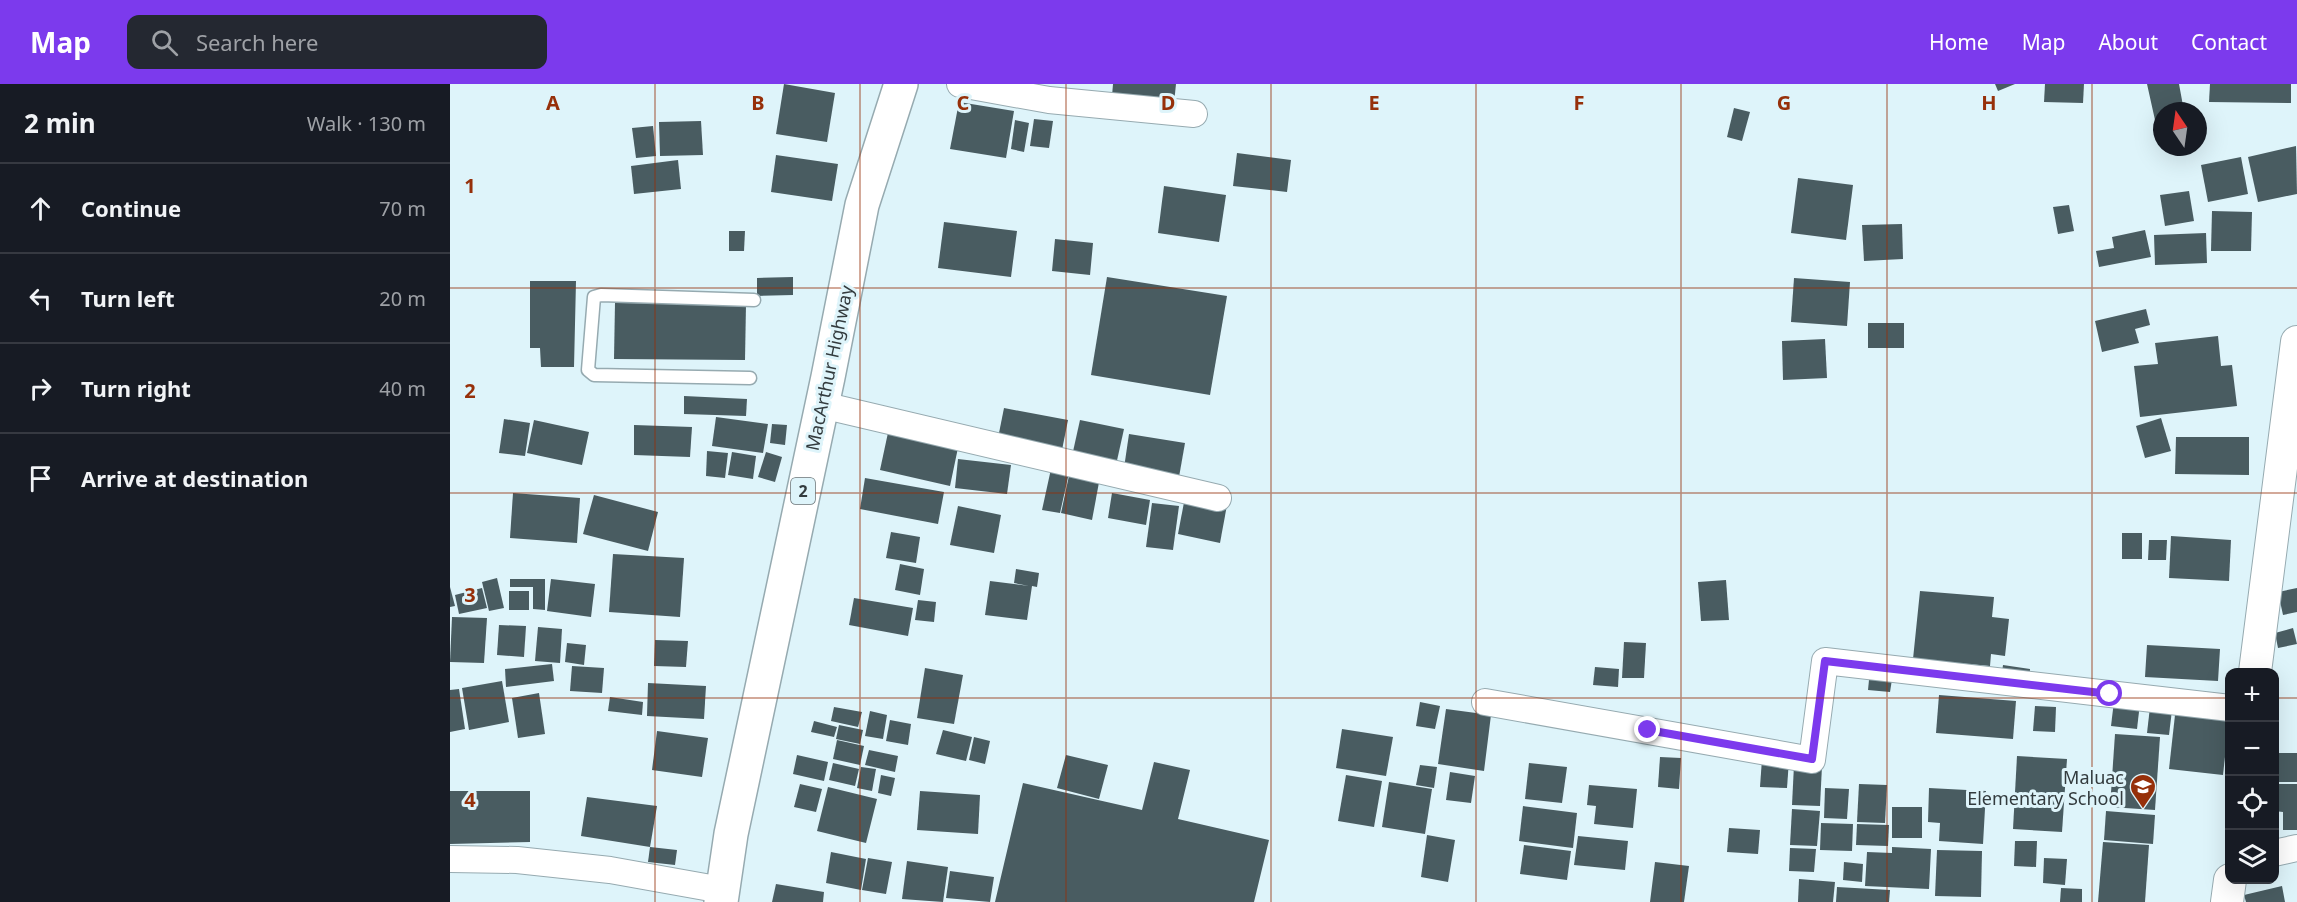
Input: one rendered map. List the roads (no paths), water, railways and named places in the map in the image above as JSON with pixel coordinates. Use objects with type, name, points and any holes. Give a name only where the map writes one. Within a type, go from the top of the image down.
[{"type":"highway","name":"MacArthur Highway","points":[[721,896],[731,834],[862,205],[901,84]]},
{"type":"street","points":[[960,84],[1048,100],[1194,114]]},
{"type":"street","points":[[2256,668],[2297,342]]},
{"type":"street","points":[[822,405],[1218,498]]},
{"type":"street","points":[[1485,702],[1812,759],[1825,661],[2225,708]]},
{"type":"street","points":[[2279,852],[2297,848]]},
{"type":"street","points":[[450,859],[517,860],[600,868],[721,896]]},
{"type":"street","points":[[2227,902],[2229,884]]},
{"type":"lane","points":[[750,378],[594,375],[588,369],[594,297],[601,294],[754,300]]},
{"type":"place","name":"Maluac Elementary School","points":[[2143,810]]}]
